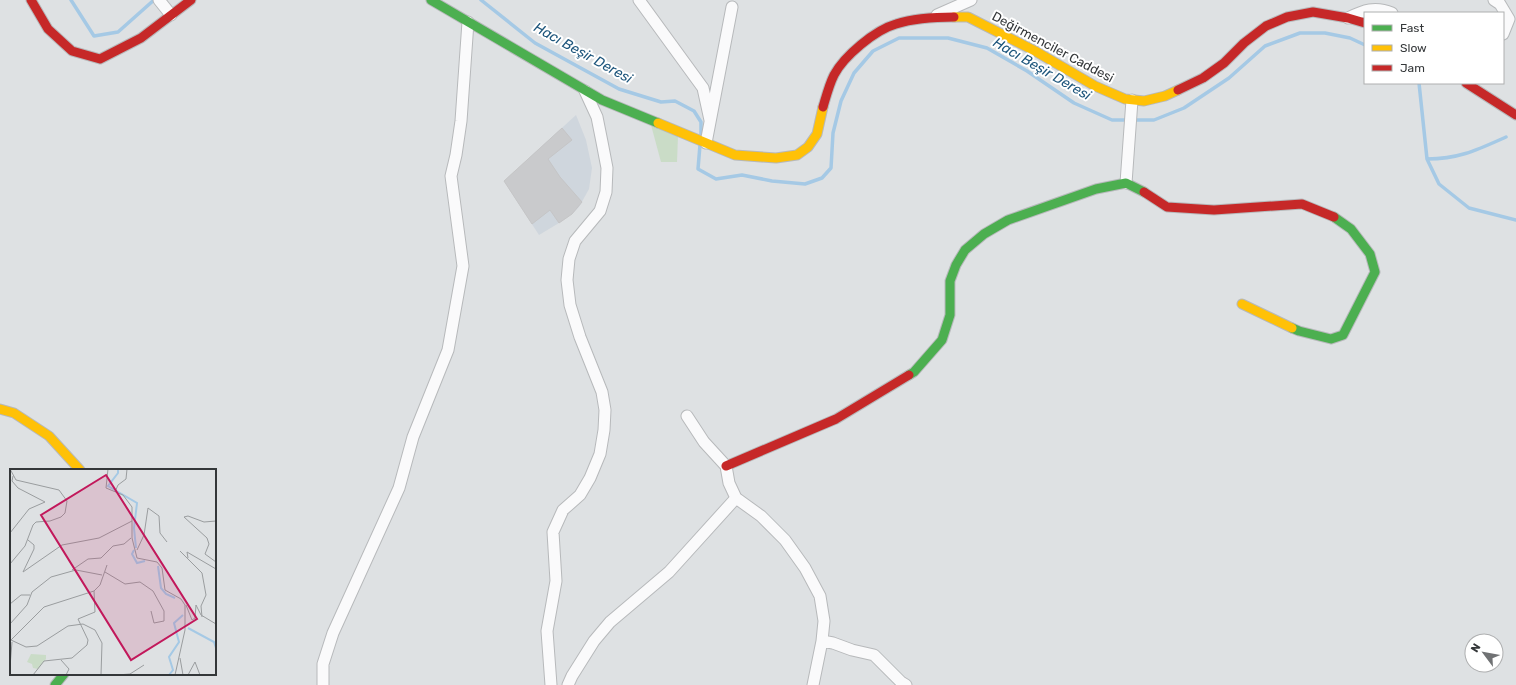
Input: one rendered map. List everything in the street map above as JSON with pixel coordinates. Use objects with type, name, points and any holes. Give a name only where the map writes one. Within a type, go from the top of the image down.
[{"type":"main road","points":[[31,0],[48,29],[72,51],[100,59],[141,38],[191,0]]},
{"type":"main road","name":"Değirmenciler Caddesi","points":[[432,0],[602,100],[686,134],[735,156],[776,158],[797,155],[808,147],[817,134],[822,110],[834,75],[851,53],[869,38],[896,24],[930,17],[968,17],[1035,51],[1095,86],[1125,99],[1144,101],[1165,96],[1203,78],[1224,63],[1244,43],[1266,26],[1287,17],[1313,12],[1348,18],[1364,23]]},
{"type":"main road","points":[[1468,84],[1516,115]]},
{"type":"main road","points":[[726,466],[836,419],[914,372],[942,340],[950,315],[950,281],[956,265],[966,250],[984,234],[1008,220],[1112,184],[1126,184],[1140,190],[1166,207],[1214,210],[1302,204],[1333,216],[1351,229],[1370,254],[1375,272],[1343,335],[1331,339],[1299,331],[1242,304]]},
{"type":"main road","points":[[0,409],[14,413],[49,436],[79,469]]},
{"type":"main road","points":[[55,685],[63,675]]},
{"type":"street","points":[[639,0],[703,88],[710,120]]},
{"type":"street","points":[[930,17],[971,0]]},
{"type":"street","points":[[1494,0],[1500,4],[1509,19],[1504,32]]},
{"type":"street","points":[[161,2],[171,15]]},
{"type":"street","points":[[706,143],[732,7]]},
{"type":"street","points":[[1348,18],[1364,10],[1382,9],[1390,12]]},
{"type":"street","points":[[323,685],[323,664],[333,633],[399,488],[413,437],[448,350],[463,266],[451,176],[461,121],[468,22]]},
{"type":"street","points":[[551,685],[547,631],[556,581],[554,532],[563,510],[580,495],[590,478],[600,454],[604,430],[605,410],[602,392],[580,337],[570,305],[567,280],[569,259],[575,241],[600,211],[606,192],[607,168],[597,117],[585,90]]},
{"type":"street","points":[[1126,184],[1132,100]]},
{"type":"street","points":[[687,416],[704,442],[726,466],[729,482],[736,498],[761,516],[780,535],[805,568],[820,596],[824,621],[822,641],[813,685]]},
{"type":"street","points":[[568,685],[594,641],[610,622],[669,572],[736,498]]},
{"type":"street","points":[[822,641],[833,642],[852,650],[874,655],[901,682],[906,685]]},
{"type":"shaded area","points":[[576,115],[586,140],[592,168],[589,189],[579,207],[572,214],[539,235],[504,181]]},
{"type":"green space","points":[[651,125],[678,136],[677,162],[661,162]]},
{"type":"building","points":[[562,128],[572,140],[548,159],[560,177],[582,202],[572,214],[559,223],[550,210],[532,224],[504,181]]},
{"type":"waterway","name":"Hacı Beşir Deresi","points":[[71,0],[94,36],[118,32],[154,0]]},
{"type":"waterway","name":"Hacı Beşir Deresi","points":[[481,0],[535,43],[619,89],[661,102],[675,101],[694,111],[701,122],[701,135]]},
{"type":"waterway","name":"Hacı Beşir Deresi","points":[[700,145],[698,169],[716,179],[742,175],[772,181],[805,184],[822,178],[831,168],[833,133],[841,101],[854,73],[873,51],[899,38],[948,38],[987,48],[1027,71],[1074,103],[1112,120],[1154,120],[1184,108],[1229,78],[1265,46],[1300,33],[1325,33],[1350,38],[1364,45]]},
{"type":"waterway","name":"Hacı Beşir Deresi","points":[[1419,84],[1427,159],[1439,184],[1469,208],[1516,220]]},
{"type":"waterway","points":[[1427,159],[1438,159],[1468,153],[1506,137]]},
{"type":"traffic: fast","points":[[431,0],[602,100],[658,123]]},
{"type":"traffic: fast","points":[[909,375],[914,372],[942,340],[950,315],[950,281],[956,265],[965,250],[984,234],[1008,220],[1096,189],[1126,183],[1144,192]]},
{"type":"traffic: fast","points":[[1292,328],[1331,339],[1343,335],[1375,272],[1370,254],[1351,229],[1334,217]]},
{"type":"traffic: fast","points":[[55,685],[63,675]]},
{"type":"traffic: slow","points":[[954,17],[968,17],[1035,51],[1095,86],[1125,99],[1144,101],[1165,96],[1178,90]]},
{"type":"traffic: slow","points":[[658,123],[735,155],[776,158],[797,155],[808,147],[817,134],[823,107]]},
{"type":"traffic: slow","points":[[1242,304],[1292,328]]},
{"type":"traffic: slow","points":[[0,409],[14,413],[49,436],[79,469]]},
{"type":"traffic: jam","points":[[31,0],[48,29],[72,51],[100,59],[141,38],[191,0]]},
{"type":"traffic: jam","points":[[1178,90],[1203,78],[1224,63],[1244,43],[1266,26],[1287,17],[1313,12],[1348,18],[1364,23]]},
{"type":"traffic: jam","points":[[823,107],[834,75],[852,52],[870,38],[888,27],[910,20],[954,17]]},
{"type":"traffic: jam","points":[[1468,84],[1516,115]]},
{"type":"traffic: jam","points":[[1144,192],[1167,207],[1214,210],[1302,204],[1334,217]]},
{"type":"traffic: jam","points":[[726,466],[836,419],[909,375]]}]
